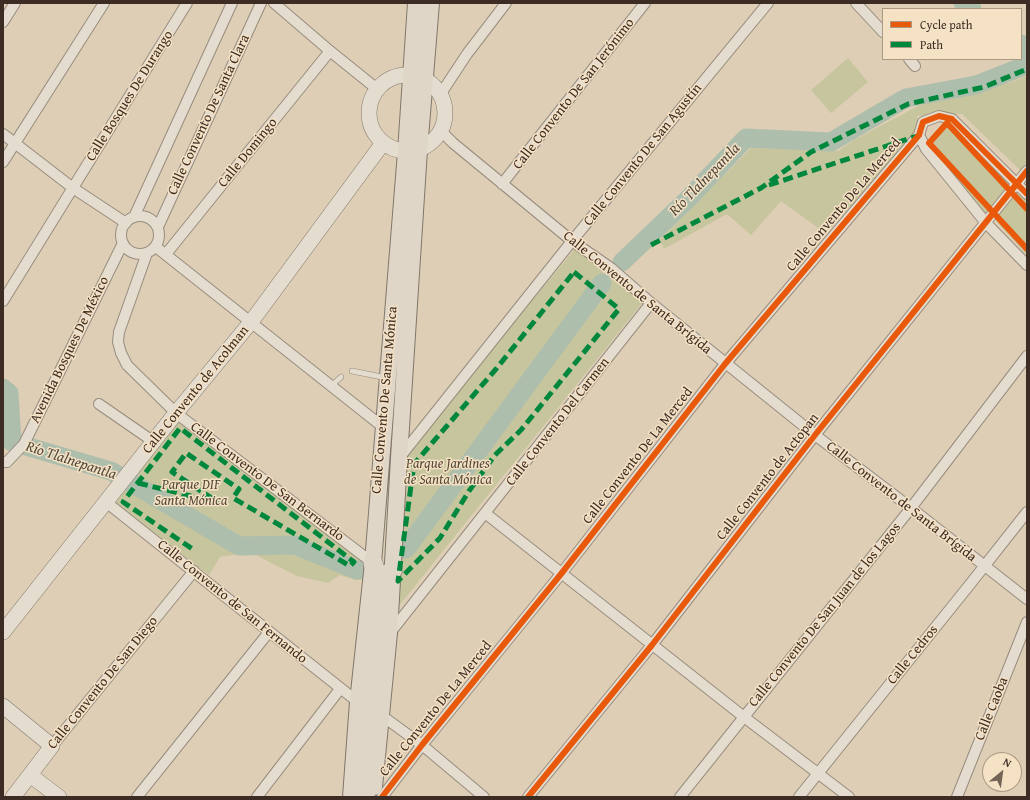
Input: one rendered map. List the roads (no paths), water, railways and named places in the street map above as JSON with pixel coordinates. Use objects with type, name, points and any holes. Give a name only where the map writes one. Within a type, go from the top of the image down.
[{"type":"highway","points":[[365,797],[370,707],[381,587],[373,563]]},
{"type":"highway","points":[[381,587],[393,569]]},
{"type":"main road","name":"Calle Convento De Santa Mónica","points":[[416,3],[418,78]]},
{"type":"main road","name":"Calle Convento De Santa Mónica","points":[[373,797],[370,707],[373,563],[387,378],[412,151],[418,78],[431,3]]},
{"type":"main road","name":"Calle Convento De Santa Mónica","points":[[351,797],[370,707],[389,633],[399,458],[412,151]]},
{"type":"street","points":[[3,22],[15,3]]},
{"type":"street","points":[[3,162],[104,3]]},
{"type":"street","name":"Calle Bosques De Durango","points":[[3,301],[187,3]]},
{"type":"street","points":[[3,134],[73,188],[130,220],[141,216],[152,221],[158,227],[160,237],[152,250],[142,255],[133,253],[126,248],[121,234],[130,220],[232,3]]},
{"type":"street","points":[[250,3],[257,3]]},
{"type":"street","name":"Calle Convento De Santa Clara","points":[[158,227],[261,3]]},
{"type":"street","points":[[274,3],[377,89]]},
{"type":"street","points":[[440,95],[467,54],[506,3]]},
{"type":"street","name":"Calle Convento De San Jerónimo","points":[[502,184],[645,3]]},
{"type":"street","name":"Calle Convento De San Agustín","points":[[399,458],[572,241],[768,3]]},
{"type":"street","points":[[856,3],[882,31]]},
{"type":"street","name":"Calle Domingo","points":[[166,254],[330,51]]},
{"type":"street","points":[[402,76],[418,78],[431,84],[440,95],[444,105],[445,114],[441,131],[433,142],[412,151],[390,148],[377,137],[369,122],[372,96],[384,82],[392,78],[402,76]]},
{"type":"street","points":[[1027,194],[952,119],[939,116],[923,122],[919,135],[926,149],[986,223],[1027,264]]},
{"type":"street","name":"Calle Convento de Santa Brígida","points":[[441,131],[502,184],[572,241],[613,270],[651,304],[726,364],[1027,599]]},
{"type":"street","name":"Calle Convento De La Merced","points":[[382,797],[422,745],[561,574],[726,364],[919,135]]},
{"type":"street","name":"Calle Convento de Acolman","points":[[3,632],[250,322],[383,143]]},
{"type":"street","name":"Calle Convento de Actopan","points":[[528,797],[652,645],[815,435],[1027,171]]},
{"type":"street","name":"Avenida Bosques De México","points":[[7,461],[24,444],[123,243]]},
{"type":"street","points":[[152,250],[166,254],[383,427]]},
{"type":"street","name":"Calle Convento De San Bernardo","points":[[152,250],[119,332],[121,353],[127,365],[176,413],[373,563]]},
{"type":"street","name":"Calle Convento Del Carmen","points":[[389,633],[651,304]]},
{"type":"street","name":"Calle Convento De San Juan de los Lagos","points":[[680,797],[911,508],[1027,356]]},
{"type":"street","points":[[99,404],[154,442]]},
{"type":"street","name":"Calle Convento de San Fernando","points":[[106,502],[340,689],[370,707],[422,745],[484,797]]},
{"type":"street","name":"Calle Cedros","points":[[799,797],[1027,512]]},
{"type":"street","points":[[486,513],[744,718],[818,772],[849,797]]},
{"type":"street","name":"Calle Convento De San Diego","points":[[13,797],[52,746],[194,571]]},
{"type":"street","name":"Calle Caoba","points":[[957,797],[1027,622]]},
{"type":"street","points":[[137,797],[268,632]]},
{"type":"street","points":[[258,797],[340,689]]},
{"type":"street","points":[[3,706],[52,746]]},
{"type":"street","points":[[30,775],[53,793]]},
{"type":"lane","points":[[352,371],[387,378]]},
{"type":"lane","points":[[331,386],[341,377]]},
{"type":"waterway","points":[[963,3],[970,8]]},
{"type":"waterway","points":[[1022,45],[1027,51]]},
{"type":"waterway","name":"Río Tlalnepantla","points":[[622,262],[688,199],[746,138],[831,142],[906,98],[976,85],[1027,65]]},
{"type":"waterway","name":"Río Tlalnepantla","points":[[406,549],[602,283]]},
{"type":"waterway","name":"Río Tlalnepantla","points":[[3,388],[9,393],[12,442],[111,471],[239,546],[294,545],[357,570]]},
{"type":"park label","name":"Parque Jardines de Santa Mónica","points":[[448,472]]},
{"type":"park label","name":"Parque DIF Santa Mónica","points":[[191,494]]}]
